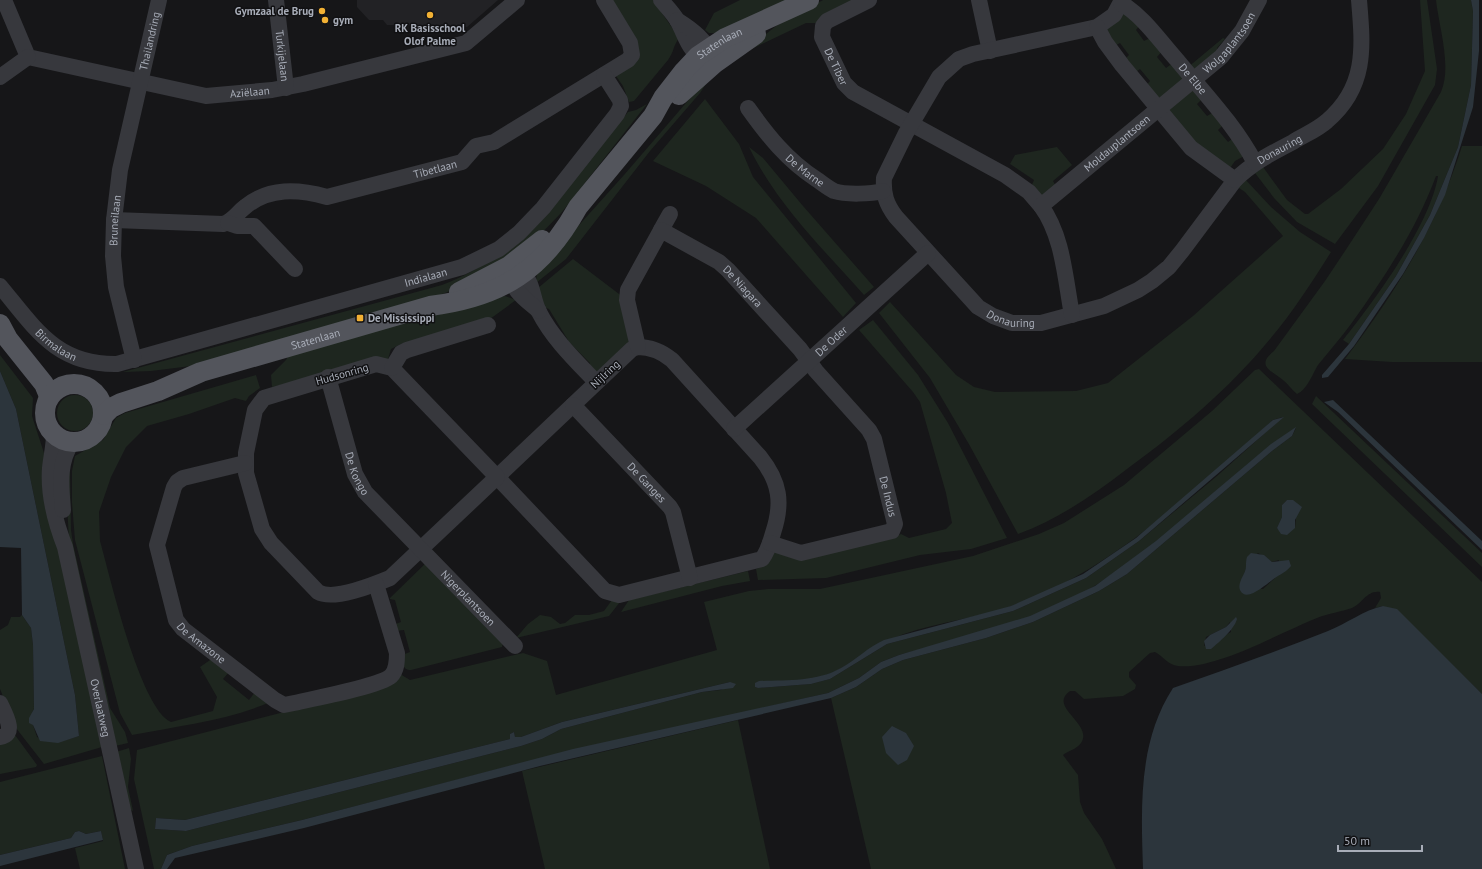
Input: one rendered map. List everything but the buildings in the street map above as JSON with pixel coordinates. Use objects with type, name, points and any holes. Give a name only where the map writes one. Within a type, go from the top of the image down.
[{"type":"main road","name":"Statenlaan","points":[[104,415],[116,406],[164,389],[201,372],[430,306],[445,304],[488,292],[541,258],[578,207],[653,116],[670,104],[692,82],[707,56],[735,33],[808,0]]},
{"type":"main road","name":"Statenlaan","points":[[707,56],[803,8],[812,0]]},
{"type":"main road","points":[[1,325],[10,330],[35,352],[54,378],[57,390]]},
{"type":"main road","name":"Statenlaan","points":[[97,393],[108,394],[169,376],[193,371],[201,372]]},
{"type":"main road","points":[[82,384],[97,393],[103,407],[104,415],[102,424],[97,432],[85,440],[72,442],[62,440],[54,434],[48,426],[45,416],[45,406],[57,390],[82,384]]},
{"type":"street","points":[[0,77],[28,57],[4,0]]},
{"type":"street","name":"Thailandring","points":[[141,81],[159,0]]},
{"type":"street","name":"Turkijelaan","points":[[276,0],[286,88]]},
{"type":"street","name":"Aziëlaan","points":[[28,57],[206,96],[286,88],[466,43],[517,0]]},
{"type":"street","name":"Tibetlaan","points":[[228,223],[250,202],[278,191],[311,192],[326,197],[462,162],[476,146],[494,142],[628,60],[632,55],[630,43],[604,0]]},
{"type":"street","points":[[661,0],[677,20],[696,32],[707,56]]},
{"type":"street","name":"De Tiber","points":[[869,0],[826,21],[822,26],[822,37],[844,83],[853,92],[911,125]]},
{"type":"street","points":[[979,0],[990,50]]},
{"type":"street","name":"Wolgaplantsoen","points":[[1193,80],[1221,57],[1231,45],[1259,0]]},
{"type":"street","name":"Donauring","points":[[1122,2],[1114,15],[1098,27],[990,50],[959,59],[946,68],[933,84],[884,178],[884,191],[888,206],[928,253],[978,307],[1000,319],[1012,323],[1031,324],[1072,315],[1120,299],[1152,281],[1169,266],[1182,252],[1235,180],[1254,163],[1319,127],[1340,108],[1356,79],[1362,58],[1359,0]]},
{"type":"street","name":"De Elbe","points":[[1122,2],[1136,12],[1240,137],[1254,163]]},
{"type":"street","points":[[1098,27],[1104,42],[1191,148],[1235,180]]},
{"type":"street","name":"Indialaan","points":[[134,360],[442,274],[462,267],[499,249],[519,233],[543,208],[617,114],[621,106],[620,100],[604,75]]},
{"type":"street","name":"Moldauplantsoen","points":[[1041,206],[1193,80]]},
{"type":"street","name":"Bruneilaan","points":[[134,360],[116,287],[113,256],[114,220],[120,170],[141,81]]},
{"type":"street","name":"De Marne","points":[[748,108],[780,150],[800,169],[824,185],[835,191],[870,194],[884,191]]},
{"type":"street","points":[[911,125],[1018,183],[1041,206],[1050,218],[1056,232],[1072,315]]},
{"type":"street","points":[[488,325],[407,350],[401,354],[392,368],[497,476],[605,591],[613,594],[626,594],[762,559],[767,552],[780,507],[774,481],[768,467],[672,360],[661,351],[647,347],[638,347],[627,300],[628,290],[670,214]]},
{"type":"street","points":[[114,220],[228,223],[237,226],[254,226],[295,269]]},
{"type":"street","name":"De Niagara","points":[[662,230],[720,262],[800,350],[808,361]]},
{"type":"street","name":"De Oder","points":[[734,429],[928,253]]},
{"type":"street","points":[[515,274],[522,297],[539,311],[558,340],[596,382]]},
{"type":"street","name":"Birmalaan","points":[[0,286],[42,336],[53,346],[69,356],[92,363],[108,364],[134,360]]},
{"type":"street","name":"Nijlring","points":[[497,476],[632,349],[638,347]]},
{"type":"street","name":"De Indus","points":[[770,543],[801,553],[892,531],[895,524],[874,439],[869,430],[808,361]]},
{"type":"street","name":"Hudsonring","points":[[392,368],[376,364],[270,394],[259,403],[255,410],[245,463],[246,473],[262,529],[272,543],[318,592],[327,596],[334,595],[376,584],[390,578],[497,476]]},
{"type":"street","name":"De Kongo","points":[[328,377],[359,482],[373,501],[421,549]]},
{"type":"street","name":"De Ganges","points":[[573,405],[670,507],[673,512],[690,578]]},
{"type":"street","name":"Overlaatweg","points":[[54,434],[50,469],[50,489],[58,531],[65,547]]},
{"type":"street","name":"Overlaatweg","points":[[72,442],[64,456],[62,470],[65,547],[136,869]]},
{"type":"street","name":"De Amazone","points":[[245,463],[183,478],[177,482],[174,487],[157,545],[176,620],[179,625],[275,700],[284,704],[380,682],[390,677],[398,662],[376,584]]},
{"type":"street","name":"Nigerplantsoen","points":[[421,549],[515,646]]},
{"type":"street","points":[[0,703],[10,727],[9,732],[0,737]]},
{"type":"shaded area","points":[[357,0],[498,0],[467,27],[387,25],[383,20],[369,20],[357,7]]},
{"type":"shaded area","points":[[610,0],[653,0],[679,38],[668,60],[634,101],[629,102],[623,86],[616,76],[634,60]]},
{"type":"shaded area","points":[[740,0],[795,0],[715,33],[709,33],[705,30],[714,13]]},
{"type":"shaded area","points":[[823,0],[856,0],[816,23],[806,23],[741,54],[776,26]]},
{"type":"shaded area","points":[[1420,0],[1427,0],[1437,69],[1435,85],[1378,186],[1335,244],[1297,222],[1274,198],[1255,173],[1263,167],[1287,200],[1305,214],[1308,214],[1341,189],[1383,149],[1406,114],[1425,71]]},
{"type":"shaded area","points":[[1436,0],[1471,0],[1473,11],[1471,85],[1458,147],[1430,215],[1396,276],[1349,344],[1343,340],[1385,283],[1413,239],[1433,195],[1438,176],[1436,176],[1409,234],[1387,271],[1351,324],[1318,365],[1307,385],[1297,394],[1285,382],[1267,368],[1266,361],[1268,356],[1274,351],[1325,281],[1379,199],[1441,92],[1444,82],[1445,59]]},
{"type":"shaded area","points":[[1471,0],[1479,0],[1479,51],[1473,107],[1445,195],[1424,238],[1403,274],[1354,346],[1328,377],[1322,378],[1322,375],[1349,344],[1396,276],[1430,215],[1458,147],[1471,85],[1473,11]]},
{"type":"shaded area","points":[[1124,10],[1141,24],[1136,30],[1144,41],[1152,37],[1163,50],[1157,57],[1166,68],[1173,63],[1187,79],[1160,104],[1144,88],[1150,81],[1140,69],[1133,74],[1123,61],[1129,55],[1120,43],[1113,47],[1103,31]]},
{"type":"shaded area","points":[[1223,38],[1225,39],[1217,48],[1218,53],[1196,73],[1187,68]]},
{"type":"shaded area","points":[[706,84],[650,151],[566,259],[536,283],[537,272],[624,175],[698,89]]},
{"type":"shaded area","points":[[1190,87],[1203,98],[1197,104],[1207,116],[1214,112],[1224,124],[1218,130],[1228,142],[1235,137],[1246,155],[1235,161],[1228,171],[1202,152],[1164,109]]},
{"type":"shaded area","points":[[705,99],[739,144],[753,177],[856,303],[843,317],[756,218],[706,186],[653,161]]},
{"type":"shaded area","points":[[647,104],[562,212],[534,241],[469,283],[426,301],[191,366],[151,371],[123,372],[442,285],[471,272],[498,254],[522,234],[546,211],[567,187],[628,112],[636,110]]},
{"type":"shaded area","points":[[1462,146],[1482,146],[1482,362],[1392,362],[1345,359],[1381,309],[1413,257],[1440,204]]},
{"type":"shaded area","points":[[749,147],[763,158],[874,287],[864,295],[817,243],[786,206],[760,168]]},
{"type":"shaded area","points":[[1057,147],[1072,165],[1053,181],[1057,188],[1042,196],[1031,187],[1034,180],[1010,164],[1015,155]]},
{"type":"shaded area","points":[[1244,178],[1271,207],[1300,232],[1331,252],[1294,308],[1270,339],[1238,375],[1203,408],[1146,455],[1075,506],[1048,521],[1018,534],[970,446],[930,378],[879,313],[890,302],[956,375],[974,387],[995,392],[1076,391],[1108,383],[1193,316],[1283,236],[1245,192],[1239,188],[1234,190]]},
{"type":"shaded area","points":[[573,259],[623,297],[631,340],[597,372],[590,368],[590,363],[567,341],[568,340],[549,309],[544,307],[538,288]]},
{"type":"shaded area","points":[[505,296],[516,300],[490,319],[401,344],[391,349],[388,359],[272,387],[271,375],[286,360],[290,352],[496,297]]},
{"type":"shaded area","points":[[873,320],[918,375],[948,423],[1007,538],[971,549],[920,555],[826,578],[758,580],[756,569],[767,561],[774,548],[894,538],[901,534],[909,538],[946,529],[952,523],[946,493],[920,402],[859,330]]},
{"type":"shaded area","points":[[0,355],[33,398],[32,416],[44,453],[102,747],[44,764],[16,728],[0,689],[0,630],[8,625],[11,617],[20,617],[22,615],[31,628],[33,645],[34,709],[32,713],[33,725],[37,737],[53,742],[63,741],[79,736],[75,695],[16,409],[0,371]]},
{"type":"shaded area","points":[[1259,369],[1482,582],[1482,694],[1444,657],[1383,606],[1375,608],[1381,598],[1380,592],[1368,595],[1352,608],[1317,618],[1248,649],[1211,662],[1193,666],[1178,666],[1171,664],[1155,652],[1150,653],[1129,672],[1129,677],[1136,685],[1135,689],[1123,696],[1084,699],[1075,691],[1070,691],[1064,697],[1064,703],[1082,729],[1083,736],[1079,745],[1063,755],[1078,775],[1080,802],[1084,813],[1102,839],[1116,869],[871,869],[831,698],[856,687],[882,669],[903,660],[986,638],[1033,622],[1099,591],[1127,574],[1272,451],[1292,436],[1296,428],[1262,452],[1182,521],[1125,565],[1096,585],[1074,597],[1026,618],[975,635],[899,655],[881,662],[859,678],[828,693],[518,764],[302,820],[192,846],[167,855],[161,869],[154,869],[134,779],[137,750],[385,686],[400,674],[410,680],[523,653],[547,661],[556,695],[717,650],[704,602],[749,591],[768,589],[820,589],[973,556],[1039,534],[1064,523],[1124,485],[1212,411],[1255,370]],"holes":[[[1283,417],[1217,476],[1139,541],[1086,578],[1013,611],[887,644],[830,679],[811,684],[755,687],[821,677],[840,669],[879,645],[896,637],[931,626],[999,610],[1050,590],[1119,550],[1151,526],[1213,474],[1273,420]],[[1287,500],[1296,518],[1295,528],[1277,529],[1282,517],[1282,505]],[[1258,553],[1272,562],[1279,560],[1275,578],[1263,589],[1240,587],[1246,568]],[[1230,622],[1231,632],[1204,646],[1206,637],[1226,627]],[[730,682],[721,690],[702,692],[561,729],[542,739],[521,746],[186,831],[155,829],[156,818],[185,820],[510,739],[510,734],[514,732],[515,737],[521,737],[562,722]]]},
{"type":"shaded area","points":[[0,371],[16,409],[75,695],[79,736],[58,743],[40,741],[33,725],[29,723],[29,718],[34,709],[33,645],[31,628],[22,615],[21,548],[0,547]]},
{"type":"shaded area","points":[[256,375],[260,388],[249,396],[246,401],[235,398],[189,414],[147,426],[126,447],[111,477],[99,512],[100,541],[119,610],[138,668],[148,693],[159,712],[171,722],[213,711],[217,697],[200,667],[213,658],[229,672],[223,679],[249,700],[255,692],[268,703],[218,719],[132,735],[120,713],[75,540],[72,503],[72,471],[75,456],[103,440],[116,418],[125,413]]},
{"type":"shaded area","points":[[79,395],[88,400],[92,406],[92,420],[88,426],[79,431],[71,431],[62,426],[58,420],[57,409],[62,400],[68,396]]},
{"type":"shaded area","points":[[1316,396],[1482,553],[1482,567],[1312,404]]},
{"type":"shaded area","points":[[1333,400],[1482,541],[1482,550],[1338,412],[1324,402]]},
{"type":"shaded area","points":[[1284,417],[1139,541],[1086,578],[1013,611],[887,644],[830,679],[811,684],[755,687],[755,683],[759,681],[811,678],[831,673],[884,640],[1011,606],[1083,574],[1136,538],[1273,420]]},
{"type":"shaded area","points":[[1296,427],[1292,436],[1272,451],[1127,574],[1099,591],[1033,622],[986,638],[903,660],[882,669],[856,687],[831,698],[540,766],[304,828],[175,858],[167,869],[161,869],[167,855],[192,846],[302,820],[573,749],[828,693],[859,678],[881,662],[899,655],[1030,616],[1095,586],[1156,541],[1271,444]]},
{"type":"shaded area","points":[[70,469],[71,530],[73,544],[110,708],[125,732],[128,743],[115,746],[69,541],[66,485]]},
{"type":"shaded area","points":[[1287,500],[1293,500],[1302,507],[1295,520],[1295,528],[1287,535],[1281,534],[1277,528],[1282,517],[1282,505]]},
{"type":"shaded area","points":[[1251,553],[1264,555],[1272,562],[1289,560],[1291,566],[1256,592],[1247,595],[1243,594],[1239,587],[1246,569],[1247,557]]},
{"type":"shaded area","points":[[428,561],[503,642],[502,647],[411,670],[404,667],[402,655],[410,652],[404,630],[395,631],[393,625],[401,622],[395,600],[390,598]]},
{"type":"shaded area","points":[[748,571],[750,581],[722,586],[621,612],[629,600]]},
{"type":"shaded area","points":[[612,600],[620,602],[609,616],[516,638],[528,624],[540,615],[551,617],[560,624],[565,623],[575,615],[589,615],[604,611]]},
{"type":"shaded area","points":[[1383,606],[1397,609],[1482,694],[1482,869],[1143,869],[1142,799],[1144,776],[1153,730],[1173,688],[1328,631],[1369,611]]},
{"type":"shaded area","points":[[1236,617],[1237,619],[1233,627],[1226,636],[1211,649],[1206,649],[1204,641],[1210,635],[1226,627]]},
{"type":"shaded area","points":[[730,682],[736,684],[733,688],[702,692],[561,729],[542,739],[521,746],[186,831],[155,829],[156,818],[185,820],[510,739],[510,734],[514,732],[515,737],[521,737],[562,722]]},
{"type":"shaded area","points":[[738,720],[770,869],[545,869],[522,771]]},
{"type":"shaded area","points":[[892,726],[906,733],[914,746],[907,760],[898,765],[886,753],[882,737]]},
{"type":"shaded area","points":[[15,735],[37,765],[36,767],[0,774],[0,743]]},
{"type":"shaded area","points":[[129,748],[131,759],[128,787],[133,811],[129,809],[116,752]]},
{"type":"shaded area","points":[[102,756],[125,869],[80,869],[75,848],[103,841],[101,831],[86,834],[79,831],[75,832],[71,838],[0,855],[0,782]]},
{"type":"shaded area","points":[[79,831],[86,834],[101,831],[103,840],[0,866],[0,855],[71,838],[75,832]]},
{"type":"place","name":"Gymzaal de Brug","points":[[322,11]]},
{"type":"place","name":"RK Basisschool Olof Palme","points":[[430,15]]},
{"type":"place","name":"gym","points":[[325,20]]},
{"type":"place","name":"De Mississippi","points":[[360,318]]}]
